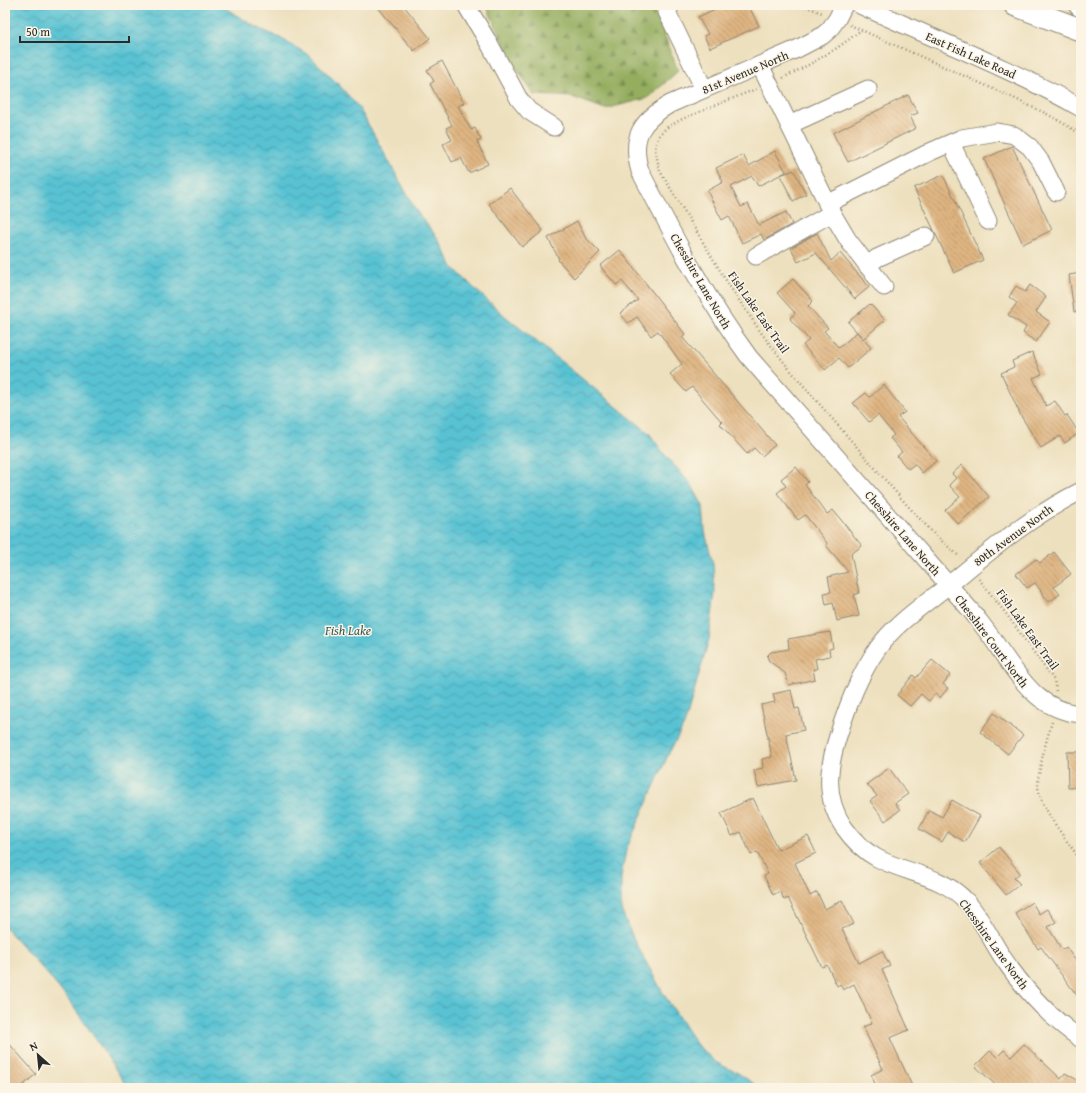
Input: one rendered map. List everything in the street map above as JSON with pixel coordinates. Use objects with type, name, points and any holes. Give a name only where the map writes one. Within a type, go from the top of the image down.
[{"type":"highway","points":[[1015,5],[1081,30]]},
{"type":"street","points":[[466,5],[490,45],[519,99],[529,111],[554,127]]},
{"type":"street","points":[[671,5],[667,12],[704,89]]},
{"type":"street","name":"81st Avenue North","points":[[639,132],[656,112],[670,104],[797,49],[822,36],[837,20],[844,5]]},
{"type":"street","name":"East Fish Lake Road","points":[[860,5],[1015,74],[1081,108]]},
{"type":"street","points":[[760,65],[830,208],[848,240],[884,287]]},
{"type":"street","points":[[789,125],[868,89]]},
{"type":"street","name":"Chesshire Lane North","points":[[639,132],[636,144],[636,157],[640,170],[686,260],[725,325],[758,368],[948,585],[903,622],[880,646],[861,675],[848,706],[833,753],[829,774],[831,797],[836,813],[844,827],[860,846],[876,858],[936,880],[952,889],[966,902],[977,916],[1004,961],[1031,994],[1065,1028],[1081,1039]]},
{"type":"street","points":[[756,256],[830,208],[962,138],[997,132],[1014,135],[1030,147],[1041,162],[1056,192]]},
{"type":"street","points":[[951,143],[988,221]]},
{"type":"street","points":[[867,266],[877,258],[926,236]]},
{"type":"street","name":"80th Avenue North","points":[[948,585],[1013,532],[1056,504],[1081,491]]},
{"type":"street","name":"Chesshire Court North","points":[[948,585],[982,624],[1016,674],[1035,695],[1055,707],[1081,714]]},
{"type":"path","points":[[802,5],[825,14]]},
{"type":"path","points":[[850,25],[1007,95],[1049,115],[1081,134]]},
{"type":"path","points":[[782,78],[815,62],[835,50],[861,30]]},
{"type":"path","name":"Fish Lake East Trail","points":[[760,87],[682,119],[666,128],[659,136],[654,150],[660,171],[730,287],[762,334],[790,370],[934,535],[963,560]]},
{"type":"path","name":"Fish Lake East Trail","points":[[976,575],[1008,615],[1054,680],[1056,698]]},
{"type":"path","points":[[1054,716],[1039,778],[1040,793],[1050,815],[1081,861]]},
{"type":"green space","points":[[486,5],[651,5],[659,20],[678,71],[648,98],[605,109],[572,97],[534,95],[510,58]]},
{"type":"water","name":"Fish Lake","points":[[5,5],[220,5],[256,27],[280,38],[310,56],[339,85],[359,108],[417,212],[437,237],[453,267],[505,316],[649,433],[664,454],[691,484],[703,506],[705,532],[713,564],[715,592],[709,639],[685,723],[668,755],[626,850],[621,877],[621,910],[635,942],[663,993],[697,1045],[715,1062],[738,1073],[760,1088],[128,1088],[68,999],[5,927]]},
{"type":"building","points":[[376,5],[403,5],[430,38],[414,51]]},
{"type":"building","points":[[714,5],[748,5],[759,26],[710,48],[704,36],[708,34],[698,17],[715,9]]},
{"type":"building","points":[[442,61],[464,103],[458,106],[471,130],[475,128],[481,140],[477,142],[488,164],[469,173],[461,158],[452,162],[443,144],[452,140],[446,128],[452,125],[430,84],[434,81],[427,70]]},
{"type":"building","points":[[908,95],[918,113],[910,116],[916,128],[848,162],[833,133]]},
{"type":"building","points":[[1012,146],[1052,230],[1023,244],[984,159]]},
{"type":"building","points":[[775,151],[786,172],[758,186],[752,176],[731,187],[741,207],[748,204],[759,225],[786,212],[792,224],[764,240],[761,234],[742,243],[729,216],[722,220],[707,191],[723,182],[716,168],[743,155],[749,166]]},
{"type":"building","points":[[794,170],[806,194],[793,201],[780,175]]},
{"type":"building","points":[[943,175],[983,260],[954,273],[914,188]]},
{"type":"building","points":[[510,188],[543,231],[522,247],[489,204]]},
{"type":"building","points":[[577,221],[585,237],[600,252],[574,278],[558,260],[559,259],[548,238]]},
{"type":"building","points":[[817,233],[831,261],[840,253],[869,287],[855,299],[816,253],[798,262],[791,248]]},
{"type":"building","points":[[620,250],[685,334],[682,337],[775,445],[762,456],[754,448],[747,454],[720,424],[722,422],[692,387],[686,392],[670,374],[682,364],[658,331],[651,336],[637,317],[628,323],[620,313],[638,300],[622,281],[616,285],[600,266]]},
{"type":"building","points":[[1081,273],[1081,311],[1074,312],[1069,275]]},
{"type":"building","points":[[793,279],[813,301],[808,306],[828,328],[824,331],[839,348],[857,332],[871,348],[848,368],[839,358],[825,370],[803,345],[809,340],[790,319],[795,313],[777,293]]},
{"type":"building","points":[[1030,285],[1046,297],[1036,312],[1050,322],[1036,342],[1023,333],[1026,327],[1008,315],[1017,303],[1009,297],[1016,286],[1025,292]]},
{"type":"building","points":[[870,304],[885,320],[863,339],[848,322]]},
{"type":"building","points":[[1032,352],[1042,374],[1033,378],[1046,406],[1055,401],[1079,433],[1065,443],[1060,436],[1041,448],[1021,416],[1001,373],[1014,367],[1012,361]]},
{"type":"building","points":[[884,385],[905,412],[898,417],[936,461],[922,473],[915,464],[908,469],[897,456],[902,452],[890,438],[894,435],[878,415],[869,422],[853,403],[866,393],[870,397]]},
{"type":"building","points":[[962,465],[989,497],[958,524],[945,510],[960,497],[949,485],[956,478],[952,474]]},
{"type":"building","points":[[796,467],[808,482],[805,485],[827,514],[833,510],[862,546],[851,554],[859,593],[854,595],[859,616],[837,621],[833,603],[826,605],[824,593],[831,592],[828,577],[848,572],[826,545],[827,543],[805,515],[798,520],[777,493],[786,486],[781,479]]},
{"type":"building","points":[[1054,552],[1071,574],[1054,587],[1060,594],[1049,602],[1035,583],[1027,588],[1016,574],[1036,559],[1040,563]]},
{"type":"building","points":[[830,632],[833,648],[829,649],[830,656],[815,659],[817,669],[813,669],[815,679],[789,685],[785,673],[769,661],[767,656],[771,652],[789,649],[788,639]]},
{"type":"building","points":[[932,660],[950,675],[943,684],[948,688],[940,698],[935,694],[929,701],[921,694],[910,706],[897,695],[913,675],[916,678]]},
{"type":"building","points":[[791,690],[795,709],[799,708],[804,730],[786,734],[796,780],[758,787],[754,770],[763,768],[762,759],[772,757],[761,705],[775,702],[773,694]]},
{"type":"building","points":[[994,713],[1023,735],[1008,754],[980,732]]},
{"type":"building","points":[[1067,752],[1081,752],[1081,787],[1068,788]]},
{"type":"building","points":[[889,768],[908,794],[895,803],[900,810],[885,821],[870,801],[877,796],[867,784]]},
{"type":"building","points":[[753,798],[778,850],[808,836],[816,853],[795,863],[810,896],[817,892],[825,909],[842,900],[854,924],[842,929],[859,963],[882,951],[890,966],[882,970],[909,1030],[890,1038],[913,1088],[877,1088],[871,1075],[883,1069],[863,1027],[872,1023],[854,984],[843,990],[840,984],[837,986],[827,965],[822,967],[788,898],[784,900],[780,891],[773,895],[764,876],[768,874],[757,852],[751,855],[741,832],[732,836],[721,813]]},
{"type":"building","points":[[952,800],[980,816],[965,842],[948,832],[942,842],[919,829],[929,810],[942,817]]},
{"type":"building","points":[[999,847],[1020,873],[1014,878],[1020,884],[1006,895],[980,863]]},
{"type":"building","points":[[1032,902],[1039,914],[1047,909],[1056,922],[1048,927],[1062,950],[1066,947],[1081,968],[1081,1001],[1041,947],[1038,949],[1015,913]]},
{"type":"building","points":[[5,1039],[36,1074],[20,1088],[8,1088],[5,1084]]},
{"type":"building","points":[[1024,1044],[1061,1079],[1065,1073],[1081,1082],[1081,1088],[999,1088],[975,1066],[990,1051],[997,1057],[1004,1050],[1011,1057]]}]
